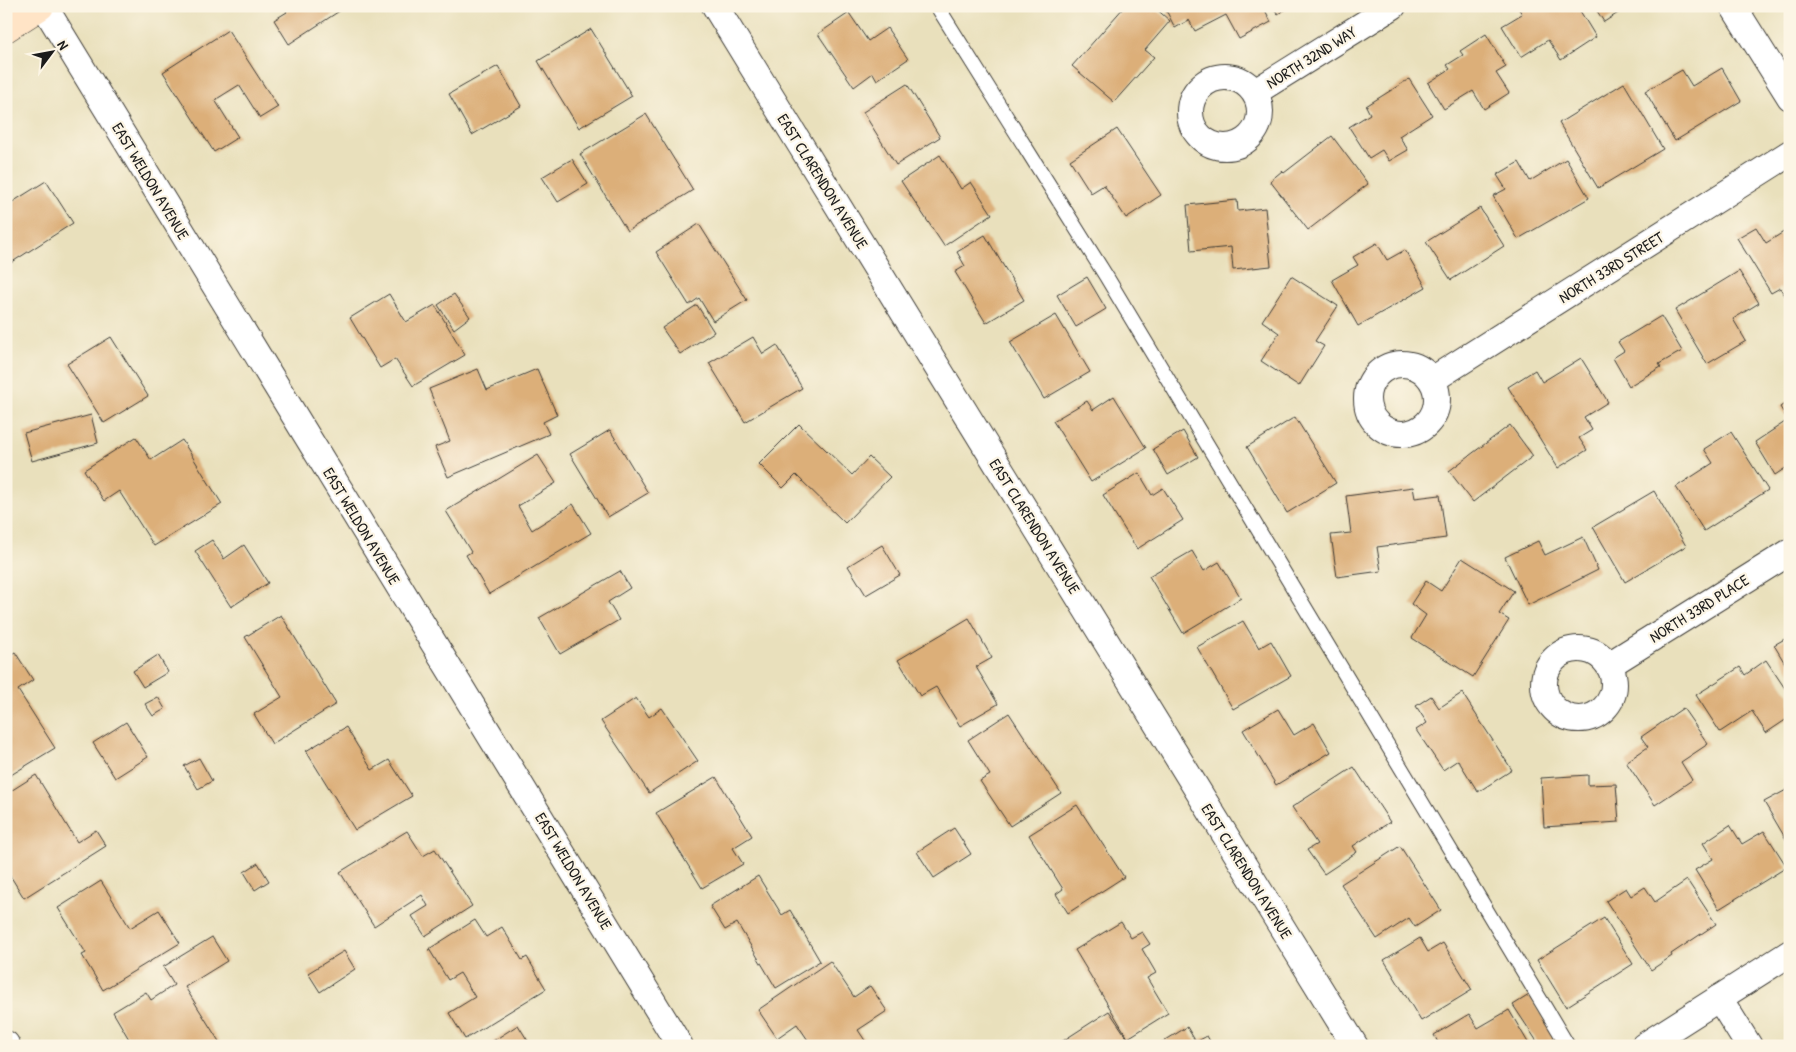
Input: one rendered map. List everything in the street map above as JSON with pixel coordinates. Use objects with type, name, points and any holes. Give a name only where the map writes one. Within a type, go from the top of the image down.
[{"type":"main road","points":[[6,28],[40,6]]},
{"type":"street","name":"EAST WELDON AVENUE","points":[[44,6],[680,1046]]},
{"type":"street","name":"EAST CLARENDON AVENUE","points":[[715,6],[1355,1046]]},
{"type":"street","name":"NORTH 32ND WAY","points":[[1255,92],[1393,6]]},
{"type":"street","points":[[1733,6],[1790,97]]},
{"type":"street","name":"NORTH 33RD STREET","points":[[1432,380],[1790,153]]},
{"type":"street","name":"NORTH 33RD PLACE","points":[[1608,665],[1790,552]]},
{"type":"street","points":[[1644,1046],[1790,953]]},
{"type":"street","points":[[1718,998],[1749,1046]]},
{"type":"lane","points":[[937,6],[1106,276],[1568,1046]]},
{"type":"building","points":[[283,6],[347,6],[289,44],[274,20],[287,12]]},
{"type":"building","points":[[1125,6],[1153,6],[1170,21],[1145,50],[1154,57],[1114,102],[1072,66]]},
{"type":"building","points":[[1164,6],[1263,6],[1271,22],[1239,39],[1226,15],[1195,31],[1189,20],[1175,28]]},
{"type":"building","points":[[1272,6],[1290,6],[1278,14]]},
{"type":"building","points":[[1517,6],[1577,6],[1596,37],[1561,60],[1548,40],[1521,57],[1502,26],[1522,14]]},
{"type":"building","points":[[1594,6],[1629,6],[1604,22]]},
{"type":"building","points":[[849,13],[868,41],[887,28],[908,59],[877,80],[873,73],[854,87],[818,34]]},
{"type":"building","points":[[591,29],[632,96],[579,128],[538,61]]},
{"type":"building","points":[[228,30],[278,107],[260,118],[239,85],[215,100],[238,137],[214,152],[163,72]]},
{"type":"building","points":[[1486,34],[1506,67],[1496,73],[1509,93],[1484,109],[1473,91],[1444,109],[1428,83],[1450,69],[1447,65],[1463,55],[1460,51]]},
{"type":"building","points":[[498,66],[521,106],[472,135],[449,94]]},
{"type":"building","points":[[1722,68],[1741,101],[1675,141],[1645,91],[1682,70],[1692,86]]},
{"type":"building","points":[[1409,79],[1432,115],[1399,136],[1408,150],[1389,161],[1382,150],[1369,158],[1349,127],[1370,114],[1366,106]]},
{"type":"building","points":[[1624,83],[1663,149],[1598,188],[1559,123]]},
{"type":"building","points":[[907,84],[940,137],[896,165],[863,112]]},
{"type":"building","points":[[646,114],[693,190],[627,231],[580,154]]},
{"type":"building","points":[[1117,129],[1161,195],[1126,218],[1104,185],[1091,193],[1070,160]]},
{"type":"building","points":[[1332,136],[1368,184],[1308,230],[1270,181],[1282,171],[1284,173]]},
{"type":"building","points":[[940,155],[961,189],[971,182],[992,214],[944,246],[901,181]]},
{"type":"building","points":[[572,159],[588,184],[558,202],[542,177]]},
{"type":"building","points":[[1566,159],[1589,198],[1518,239],[1493,196],[1506,189],[1497,175],[1519,162],[1530,181]]},
{"type":"building","points":[[46,181],[73,223],[6,266],[6,206]]},
{"type":"building","points":[[1237,200],[1238,211],[1265,208],[1271,266],[1233,270],[1231,247],[1191,251],[1187,205]]},
{"type":"building","points":[[1480,208],[1504,246],[1451,280],[1426,242]]},
{"type":"building","points":[[699,224],[747,300],[713,321],[699,298],[689,305],[656,252]]},
{"type":"building","points":[[1756,227],[1766,243],[1790,228],[1790,303],[1780,288],[1771,293],[1737,238]]},
{"type":"building","points":[[985,235],[1024,300],[986,323],[955,272],[965,266],[957,252]]},
{"type":"building","points":[[1377,243],[1387,260],[1405,250],[1426,287],[1358,326],[1332,280],[1358,265],[1353,257]]},
{"type":"building","points":[[1739,271],[1759,303],[1733,319],[1746,341],[1707,364],[1675,310]]},
{"type":"building","points":[[1291,276],[1338,306],[1315,341],[1324,346],[1299,386],[1261,361],[1279,333],[1262,321]]},
{"type":"building","points":[[1087,277],[1106,309],[1076,327],[1057,295]]},
{"type":"building","points":[[389,294],[406,322],[435,305],[465,355],[413,386],[395,359],[380,368],[350,318]]},
{"type":"building","points":[[454,294],[470,317],[454,329],[438,305]]},
{"type":"building","points":[[697,305],[714,332],[680,354],[662,328]]},
{"type":"building","points":[[1056,315],[1090,372],[1044,399],[1010,342]]},
{"type":"building","points":[[1661,316],[1682,351],[1659,364],[1661,367],[1629,386],[1613,358],[1624,351],[1618,342]]},
{"type":"building","points":[[111,337],[148,396],[104,423],[67,364]]},
{"type":"building","points":[[753,337],[763,354],[777,345],[802,388],[745,422],[709,363]]},
{"type":"building","points":[[1581,358],[1608,402],[1584,417],[1592,430],[1579,438],[1587,450],[1558,468],[1508,387],[1535,370],[1542,382]]},
{"type":"building","points":[[478,369],[487,390],[537,369],[557,415],[543,422],[549,434],[448,477],[435,447],[450,441],[429,389]]},
{"type":"building","points":[[1114,396],[1146,448],[1091,482],[1053,421],[1087,401],[1093,410]]},
{"type":"building","points":[[1790,400],[1790,465],[1775,475],[1755,442],[1788,420],[1780,407]]},
{"type":"building","points":[[91,415],[98,443],[32,461],[24,433]]},
{"type":"building","points":[[1295,417],[1336,483],[1287,513],[1247,447]]},
{"type":"building","points":[[799,424],[852,475],[869,457],[890,477],[845,523],[796,475],[783,488],[759,464]]},
{"type":"building","points":[[1510,425],[1533,456],[1473,502],[1449,471]]},
{"type":"building","points":[[610,430],[648,493],[608,517],[570,454]]},
{"type":"building","points":[[1183,431],[1198,457],[1168,475],[1153,449]]},
{"type":"building","points":[[1731,432],[1768,490],[1704,531],[1676,487],[1713,463],[1704,449]]},
{"type":"building","points":[[136,437],[151,460],[182,440],[222,504],[154,546],[119,491],[104,501],[84,470]]},
{"type":"building","points":[[538,455],[556,483],[518,506],[532,530],[573,504],[591,533],[489,594],[466,555],[471,552],[446,511]]},
{"type":"building","points":[[1139,473],[1152,495],[1163,488],[1183,520],[1137,549],[1103,495]]},
{"type":"building","points":[[1413,487],[1415,498],[1440,495],[1446,538],[1377,547],[1381,571],[1337,577],[1331,535],[1351,533],[1346,496]]},
{"type":"building","points":[[1654,491],[1686,546],[1625,582],[1593,527]]},
{"type":"building","points":[[1583,537],[1598,570],[1528,605],[1505,557],[1538,541],[1545,555]]},
{"type":"building","points":[[212,540],[224,559],[244,545],[268,583],[231,607],[195,551]]},
{"type":"building","points":[[882,545],[900,575],[866,595],[848,566]]},
{"type":"building","points":[[1192,551],[1204,571],[1219,562],[1241,598],[1183,633],[1149,576]]},
{"type":"building","points":[[1462,558],[1514,591],[1499,614],[1509,620],[1473,677],[1412,638],[1426,615],[1411,604],[1426,581],[1441,591]]},
{"type":"building","points":[[620,571],[630,588],[608,602],[619,620],[560,654],[539,618]]},
{"type":"building","points":[[281,615],[336,704],[272,744],[254,714],[282,697],[245,637]]},
{"type":"building","points":[[969,618],[992,658],[976,667],[998,704],[960,726],[936,687],[920,696],[898,660]]},
{"type":"building","points":[[1243,621],[1259,648],[1271,641],[1291,676],[1233,709],[1197,647]]},
{"type":"building","points":[[1790,636],[1790,672],[1774,645]]},
{"type":"building","points":[[15,652],[33,680],[18,690],[55,748],[6,778],[6,657]]},
{"type":"building","points":[[158,655],[168,672],[143,687],[133,671]]},
{"type":"building","points":[[1766,660],[1790,696],[1790,717],[1766,733],[1752,711],[1720,732],[1696,695],[1740,667],[1745,675]]},
{"type":"building","points":[[1462,693],[1512,770],[1478,792],[1458,760],[1443,770],[1416,730],[1427,723],[1416,706],[1431,696],[1439,708]]},
{"type":"building","points":[[158,697],[165,709],[153,716],[145,704]]},
{"type":"building","points":[[636,698],[649,717],[662,708],[698,761],[649,793],[601,721]]},
{"type":"building","points":[[1683,708],[1708,744],[1681,762],[1692,780],[1655,805],[1626,762],[1648,747],[1641,737]]},
{"type":"building","points":[[1278,709],[1294,735],[1314,723],[1331,752],[1276,785],[1243,730]]},
{"type":"building","points":[[1009,713],[1061,793],[1010,826],[980,781],[990,775],[968,740]]},
{"type":"building","points":[[126,722],[148,757],[115,778],[93,743]]},
{"type":"building","points":[[346,727],[372,770],[389,760],[412,796],[355,830],[306,751]]},
{"type":"building","points":[[199,758],[212,781],[198,789],[184,766]]},
{"type":"building","points":[[1354,767],[1390,822],[1353,846],[1357,852],[1324,874],[1307,850],[1317,844],[1292,807]]},
{"type":"building","points":[[36,775],[77,842],[96,830],[106,846],[24,898],[6,869],[6,794]]},
{"type":"building","points":[[1588,775],[1588,785],[1616,784],[1619,822],[1544,827],[1541,778]]},
{"type":"building","points":[[716,777],[752,836],[733,848],[743,864],[702,888],[656,813]]},
{"type":"building","points":[[1790,788],[1790,846],[1764,802]]},
{"type":"building","points":[[1077,805],[1124,877],[1068,913],[1056,894],[1063,889],[1029,835]]},
{"type":"building","points":[[1730,825],[1742,844],[1764,831],[1787,867],[1719,909],[1695,870],[1713,859],[1703,843]]},
{"type":"building","points":[[954,828],[971,854],[934,878],[917,852]]},
{"type":"building","points":[[407,831],[423,856],[435,849],[472,906],[425,936],[412,916],[428,906],[422,895],[374,926],[340,872]]},
{"type":"building","points":[[1400,846],[1441,910],[1415,927],[1409,918],[1377,939],[1341,884]]},
{"type":"building","points":[[258,863],[269,881],[255,890],[244,872]]},
{"type":"building","points":[[758,876],[782,915],[790,910],[820,961],[776,988],[737,923],[725,930],[710,906]]},
{"type":"building","points":[[1687,880],[1716,924],[1671,954],[1672,956],[1651,970],[1606,901],[1626,888],[1631,896],[1645,887],[1655,902]]},
{"type":"building","points":[[101,881],[130,928],[159,910],[180,943],[103,990],[82,955],[86,953],[58,908]]},
{"type":"building","points":[[1604,918],[1633,964],[1566,1007],[1537,960]]},
{"type":"building","points":[[475,920],[486,937],[502,927],[522,960],[527,957],[546,989],[465,1039],[449,1013],[475,997],[460,973],[448,980],[429,949]]},
{"type":"building","points":[[1121,922],[1131,938],[1142,932],[1150,944],[1142,949],[1156,973],[1147,978],[1168,1013],[1128,1038],[1075,950]]},
{"type":"building","points":[[212,937],[227,961],[185,987],[220,1043],[215,1046],[133,1046],[113,1012],[146,992],[151,1000],[174,985],[163,967]]},
{"type":"building","points":[[1420,938],[1428,952],[1443,943],[1472,990],[1421,1021],[1384,960]]},
{"type":"building","points":[[344,951],[355,969],[320,992],[308,973]]},
{"type":"building","points":[[830,961],[854,997],[870,986],[887,1011],[858,1030],[868,1045],[812,1046],[797,1024],[777,1038],[758,1010]]},
{"type":"building","points":[[1529,995],[1556,1037],[1542,1046],[1540,1046],[1513,1005]]},
{"type":"building","points":[[1509,1010],[1530,1046],[1440,1046],[1434,1035],[1469,1014],[1478,1028]]},
{"type":"building","points":[[1109,1011],[1128,1039],[1117,1046],[1055,1046]]},
{"type":"building","points":[[518,1025],[531,1046],[496,1046],[493,1041]]},
{"type":"building","points":[[1187,1027],[1196,1042],[1207,1036],[1213,1046],[1156,1046]]}]
